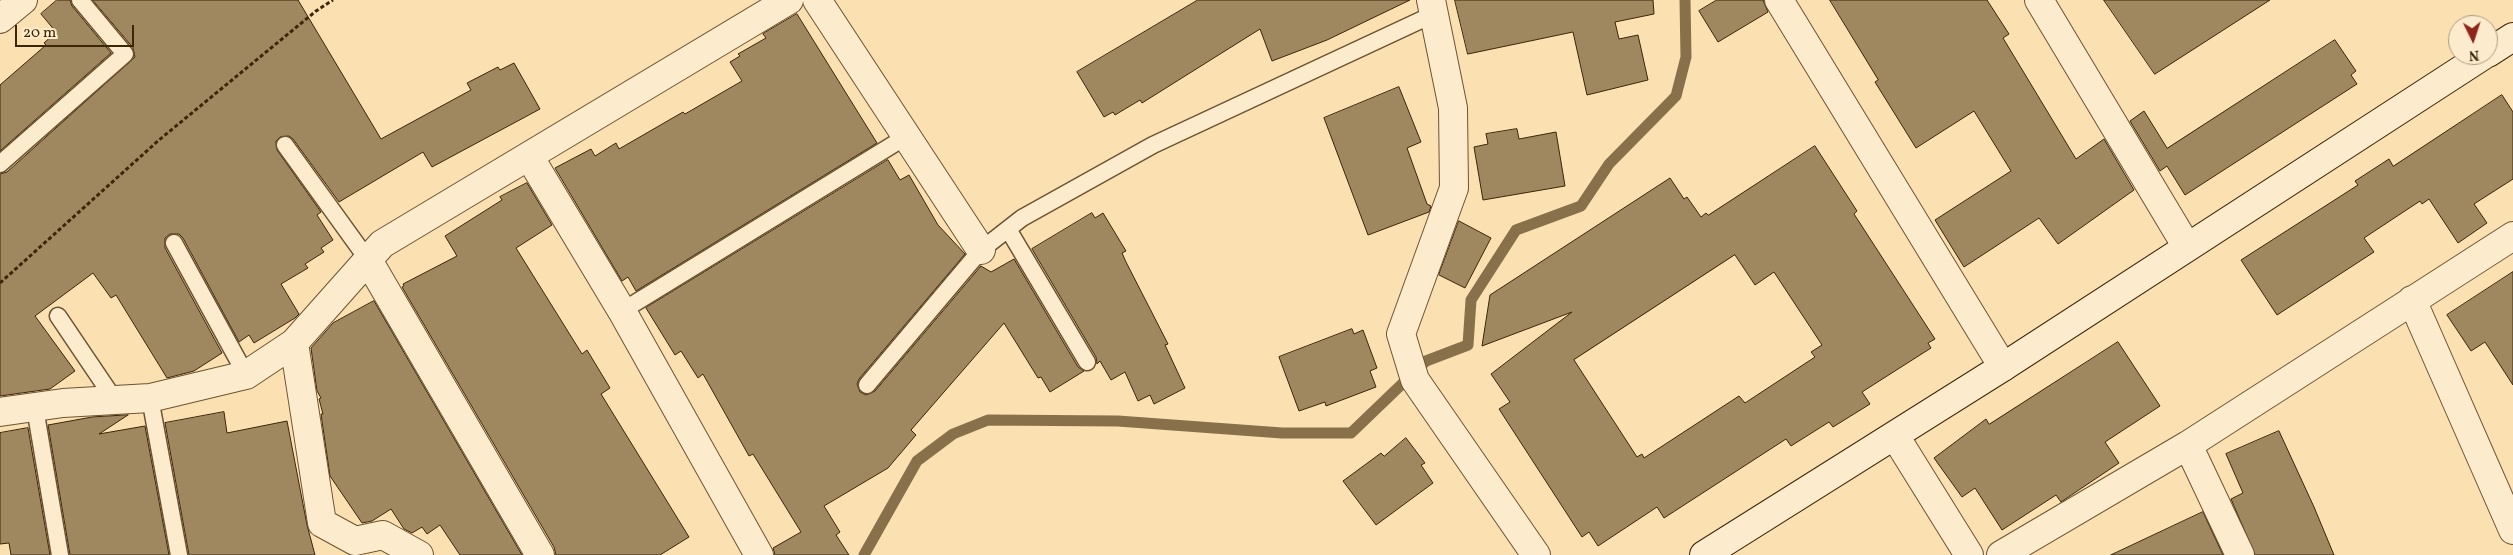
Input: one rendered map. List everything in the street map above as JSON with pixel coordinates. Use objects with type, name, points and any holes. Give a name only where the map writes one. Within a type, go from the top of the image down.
[{"type":"street","points":[[0,19],[22,0]]},
{"type":"street","points":[[0,412],[63,403],[150,398],[246,375],[294,342],[382,244],[789,0]]},
{"type":"street","points":[[817,0],[981,250]]},
{"type":"street","points":[[1779,0],[2003,367]]},
{"type":"street","points":[[2039,0],[2187,247]]},
{"type":"street","points":[[1433,7],[1453,108],[1454,188],[1401,334],[1415,380],[1536,555]]},
{"type":"street","points":[[2498,46],[2513,36]]},
{"type":"street","points":[[1704,555],[2003,367],[2469,65]]},
{"type":"street","points":[[529,156],[622,311],[758,555]]},
{"type":"street","points":[[2001,555],[2188,445],[2513,236]]},
{"type":"street","points":[[368,260],[540,555]]},
{"type":"street","points":[[2412,300],[2513,530]]},
{"type":"street","points":[[294,342],[322,523],[355,541],[383,535],[419,555]]},
{"type":"street","points":[[1895,436],[1969,555]]},
{"type":"street","points":[[2188,445],[2240,555]]},
{"type":"lane","points":[[0,164],[125,54],[80,0]]},
{"type":"lane","points":[[867,386],[981,250],[1022,218],[1153,145],[1433,7]]},
{"type":"lane","points":[[622,311],[907,136]]},
{"type":"lane","points":[[285,145],[368,260]]},
{"type":"lane","points":[[1008,229],[1087,362]]},
{"type":"lane","points":[[174,244],[246,375]]},
{"type":"lane","points":[[58,316],[114,399]]},
{"type":"lane","points":[[150,398],[179,555]]},
{"type":"lane","points":[[35,408],[60,555]]},
{"type":"path","points":[[0,284],[159,140],[316,11],[333,0]]},
{"type":"building","points":[[57,0],[70,0],[72,6],[111,53],[0,151],[0,85],[46,45],[44,43],[56,32],[41,14]]},
{"type":"building","points":[[93,0],[298,0],[381,139],[471,90],[467,83],[498,67],[500,70],[514,63],[540,109],[432,167],[423,152],[339,202],[293,139],[289,136],[280,137],[276,141],[277,150],[321,212],[317,215],[333,240],[321,248],[324,252],[305,264],[308,268],[281,284],[299,314],[295,318],[254,343],[249,335],[239,342],[183,238],[179,234],[170,234],[165,238],[165,248],[222,353],[194,371],[167,378],[116,295],[111,298],[93,273],[35,316],[75,371],[50,389],[0,396],[0,174],[7,172],[135,57],[133,48]]},
{"type":"building","points":[[1198,0],[1410,0],[1327,40],[1272,61],[1260,29],[1142,103],[1140,100],[1115,115],[1113,112],[1104,117],[1077,72]]},
{"type":"building","points":[[1455,0],[1653,0],[1654,14],[1615,22],[1619,39],[1638,35],[1648,80],[1587,95],[1573,32],[1468,54]]},
{"type":"building","points":[[1717,0],[1763,0],[1768,12],[1718,42],[1699,11]]},
{"type":"building","points":[[1830,0],[1987,0],[2009,34],[2003,38],[2076,159],[2104,139],[2134,190],[2058,244],[2039,218],[1964,267],[1935,220],[2011,171],[1974,111],[1916,148],[1875,82],[1878,80]]},
{"type":"building","points":[[2104,0],[2270,0],[2155,74]]},
{"type":"building","points":[[797,14],[877,143],[636,291],[628,277],[622,281],[555,168],[591,149],[595,156],[616,143],[619,149],[742,81],[730,62],[740,56],[738,54],[766,38],[763,34]]},
{"type":"building","points":[[2335,40],[2356,71],[2351,75],[2357,84],[2185,195],[2167,166],[2160,171],[2130,121],[2144,111],[2167,148]]},
{"type":"building","points":[[1399,87],[1421,142],[1407,148],[1427,204],[1431,206],[1429,212],[1368,235],[1324,118]]},
{"type":"building","points":[[2502,95],[2513,112],[2513,179],[2474,204],[2487,223],[2458,243],[2429,199],[2422,204],[2420,201],[2364,238],[2374,252],[2277,315],[2241,260],[2358,185],[2355,181],[2389,159],[2393,166]]},
{"type":"building","points":[[1517,129],[1519,139],[1556,132],[1565,186],[1483,200],[1474,147],[1488,144],[1486,134]]},
{"type":"building","points":[[1815,146],[1857,211],[1854,214],[1935,339],[1928,343],[1931,348],[1862,392],[1870,404],[1833,427],[1829,422],[1791,446],[1786,439],[1664,518],[1657,507],[1598,546],[1589,532],[1582,537],[1499,409],[1510,402],[1491,374],[1572,312],[1482,346],[1490,295],[1670,178],[1684,199],[1687,197],[1701,217],[1706,213],[1708,215]],"holes":[[[1735,255],[1755,285],[1774,272],[1822,345],[1811,352],[1815,357],[1745,403],[1739,396],[1644,458],[1642,454],[1637,457],[1574,360]]]},
{"type":"building","points":[[888,160],[900,180],[909,175],[938,225],[965,254],[859,379],[857,384],[860,392],[866,395],[875,391],[981,266],[991,272],[1014,259],[1078,367],[1084,371],[1050,392],[1041,377],[1038,378],[1004,323],[911,430],[916,435],[888,468],[824,506],[840,532],[836,535],[849,555],[775,555],[773,548],[801,532],[753,454],[749,456],[703,374],[698,378],[681,351],[675,355],[646,308]]},
{"type":"building","points":[[527,183],[552,225],[516,248],[582,354],[587,350],[610,388],[601,394],[689,537],[660,555],[556,555],[554,547],[402,287],[404,286],[403,284],[457,256],[445,236],[502,200],[500,197]]},
{"type":"building","points":[[1092,213],[1095,218],[1103,213],[1126,251],[1122,253],[1168,344],[1165,345],[1185,388],[1154,404],[1150,395],[1138,401],[1125,372],[1111,380],[1100,361],[1097,364],[1096,357],[1032,249]]},
{"type":"building","points":[[1459,221],[1491,238],[1465,288],[1439,275]]},
{"type":"building","points":[[2513,272],[2513,385],[2485,342],[2471,351],[2447,315]]},
{"type":"building","points":[[374,301],[522,555],[460,555],[440,525],[427,534],[422,527],[412,533],[404,529],[391,509],[372,521],[362,523],[330,476],[321,414],[323,414],[319,399],[321,398],[317,391],[311,348],[333,323]]},
{"type":"building","points":[[1352,329],[1354,334],[1363,330],[1377,368],[1370,371],[1376,387],[1326,406],[1325,402],[1299,411],[1279,357]]},
{"type":"building","points":[[2118,342],[2160,406],[2105,442],[2119,463],[2061,502],[2056,495],[2002,530],[1975,488],[1962,497],[1934,458],[1986,419],[1989,424]]},
{"type":"building","points":[[224,412],[227,433],[287,421],[307,525],[315,555],[189,555],[165,423]]},
{"type":"building","points":[[128,415],[99,434],[145,426],[169,555],[70,555],[48,425],[92,417]]},
{"type":"building","points":[[28,428],[50,555],[11,555],[9,543],[0,544],[0,433]]},
{"type":"building","points":[[2279,431],[2334,555],[2255,555],[2231,499],[2243,493],[2226,454]]},
{"type":"building","points":[[1406,438],[1425,463],[1421,465],[1433,483],[1376,525],[1343,481],[1381,453],[1384,456]]},
{"type":"building","points":[[2203,512],[2223,555],[2111,555]]},
{"type":"waterway","points":[[864,555],[917,461],[953,434],[988,420],[1118,421],[1282,433],[1351,433],[1426,361],[1468,345],[1471,300],[1516,230],[1581,206],[1609,164],[1676,96],[1686,57],[1685,0]]}]
